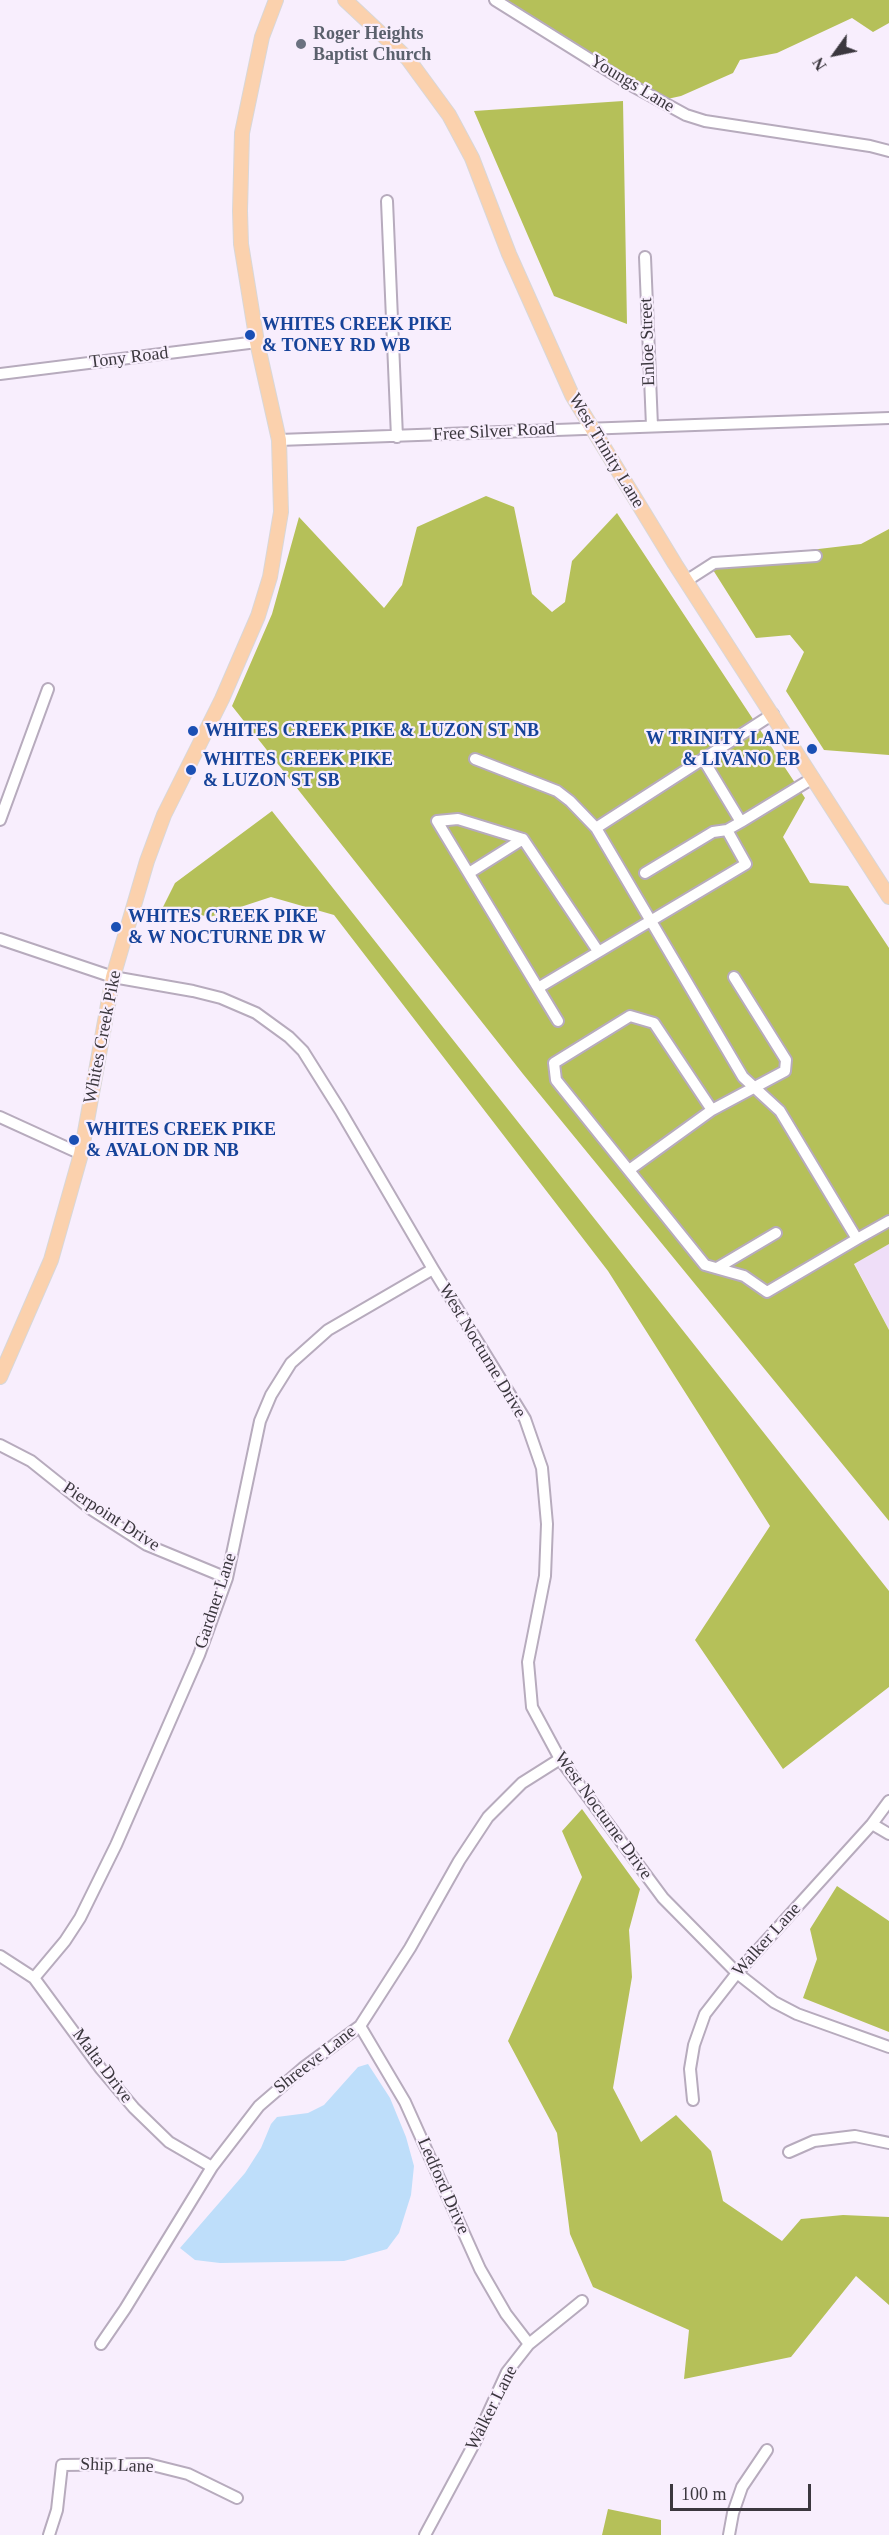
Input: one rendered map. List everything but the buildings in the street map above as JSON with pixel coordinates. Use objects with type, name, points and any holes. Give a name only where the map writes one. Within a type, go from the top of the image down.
[{"type":"main road","name":"Whites Creek Pike","points":[[0,1377],[51,1260],[81,1154],[113,977],[135,896],[164,815],[222,699],[258,616],[270,577],[281,512],[279,440],[257,342],[241,244],[242,133],[262,37],[276,0]]},
{"type":"main road","name":"West Trinity Lane","points":[[345,0],[408,59],[449,115],[472,158],[539,327],[590,427],[889,897]]},
{"type":"street","name":"Youngs Lane","points":[[495,0],[631,85],[686,115],[705,121],[870,146],[889,151]]},
{"type":"street","points":[[387,201],[397,437]]},
{"type":"street","name":"Enloe Street","points":[[645,257],[652,426]]},
{"type":"street","name":"Tony Road","points":[[0,374],[257,342]]},
{"type":"street","name":"Free Silver Road","points":[[279,440],[889,418]]},
{"type":"street","points":[[686,581],[714,562],[816,555]]},
{"type":"street","points":[[0,820],[48,689]]},
{"type":"street","points":[[596,828],[773,714]]},
{"type":"street","points":[[475,759],[556,791],[596,828],[743,1077],[780,1111],[857,1239]]},
{"type":"street","points":[[702,759],[741,822]]},
{"type":"street","points":[[645,873],[713,832],[727,830],[813,778]]},
{"type":"street","points":[[558,1021],[437,821],[458,819],[523,840],[529,845],[598,951]]},
{"type":"street","points":[[538,988],[650,919],[746,864],[727,830]]},
{"type":"street","points":[[469,873],[523,840]]},
{"type":"street","name":"West Nocturne Drive","points":[[0,939],[113,977],[193,990],[220,998],[256,1013],[290,1037],[303,1051],[525,1419],[542,1468],[547,1524],[544,1576],[528,1662],[532,1707],[560,1759],[663,1898],[737,1973],[774,2002],[797,2014],[889,2047]]},
{"type":"street","points":[[629,1170],[712,1110],[785,1071],[786,1060],[734,976]]},
{"type":"street","points":[[712,1110],[654,1023],[643,1019],[630,1016],[554,1064],[556,1080],[705,1265],[744,1276],[767,1292],[889,1221]]},
{"type":"street","points":[[0,1117],[81,1154]]},
{"type":"street","points":[[717,1268],[776,1233]]},
{"type":"street","name":"Gardner Lane","points":[[34,1978],[65,1941],[80,1918],[116,1845],[199,1654],[227,1578],[260,1421],[271,1395],[291,1363],[328,1330],[433,1269]]},
{"type":"street","name":"Pierpoint Drive","points":[[0,1445],[31,1461],[91,1509],[147,1545],[227,1578]]},
{"type":"street","name":"Shreeve Lane","points":[[101,2344],[212,2167],[259,2106],[271,2094],[360,2026],[410,1948],[459,1861],[488,1817],[522,1783],[560,1759]]},
{"type":"street","name":"Walker Lane","points":[[693,2100],[690,2069],[694,2045],[705,2014],[737,1973],[872,1824],[889,1802]]},
{"type":"street","points":[[872,1824],[889,1834]]},
{"type":"street","name":"Malta Drive","points":[[0,1956],[34,1978],[69,2022],[101,2069],[134,2108],[170,2142],[212,2167]]},
{"type":"street","name":"Ledford Drive","points":[[360,2026],[405,2102],[480,2268],[506,2314],[529,2344]]},
{"type":"street","points":[[789,2152],[814,2141],[855,2136],[889,2143]]},
{"type":"street","name":"Walker Lane","points":[[425,2535],[474,2442],[507,2372],[529,2344],[582,2301]]},
{"type":"street","points":[[729,2535],[733,2512],[742,2487],[767,2450]]},
{"type":"street","name":"Ship Lane","points":[[49,2535],[57,2510],[62,2465],[148,2464],[188,2474],[237,2498]]},
{"type":"shaded area","points":[[889,1244],[889,1330],[854,1263]]},
{"type":"green space","points":[[496,0],[889,0],[889,23],[873,32],[852,18],[777,53],[740,60],[733,73],[681,96],[658,101]]},
{"type":"green space","points":[[623,101],[627,324],[554,296],[474,111]]},
{"type":"green space","points":[[486,496],[514,507],[532,594],[552,612],[565,602],[572,561],[617,513],[805,798],[783,837],[810,883],[848,886],[889,948],[889,1244],[854,1264],[889,1330],[889,1521],[523,1074],[232,706],[272,614],[299,517],[384,608],[402,585],[417,527]]},
{"type":"green space","points":[[889,529],[889,755],[824,750],[786,691],[804,652],[790,635],[756,638],[708,562],[861,544]]},
{"type":"green space","points":[[272,811],[889,1591],[889,1687],[783,1769],[695,1640],[770,1526],[608,1271],[334,915],[271,897],[210,917],[163,907],[175,883]]},
{"type":"green space","points":[[582,1809],[640,1889],[629,1930],[632,1977],[613,2088],[641,2142],[676,2115],[711,2151],[723,2201],[782,2241],[801,2219],[843,2215],[889,2217],[889,2305],[856,2276],[791,2357],[684,2379],[689,2330],[593,2287],[570,2234],[557,2133],[508,2041],[582,1877],[562,1831]]},
{"type":"green space","points":[[837,1886],[889,1921],[889,2032],[803,1998],[817,1959],[810,1929]]},
{"type":"green space","points":[[608,2509],[661,2520],[661,2535],[602,2535]]},
{"type":"water","points":[[368,2064],[390,2098],[406,2137],[414,2166],[411,2195],[399,2233],[387,2249],[344,2261],[220,2263],[195,2260],[180,2248],[245,2173],[277,2117],[308,2113],[324,2105],[358,2067]]},
{"type":"place","name":"Roger Heights Baptist Church","points":[[301,44]]},
{"type":"place","name":"WHITES CREEK PIKE & TONEY RD WB","points":[[250,335]]},
{"type":"place","name":"WHITES CREEK PIKE & LUZON ST NB","points":[[193,731]]},
{"type":"place","name":"W TRINITY LANE & LIVANO EB","points":[[812,749]]},
{"type":"place","name":"WHITES CREEK PIKE & LUZON ST SB","points":[[191,770]]},
{"type":"place","name":"WHITES CREEK PIKE & W NOCTURNE DR W","points":[[116,927]]},
{"type":"place","name":"WHITES CREEK PIKE & AVALON DR NB","points":[[74,1140]]}]
